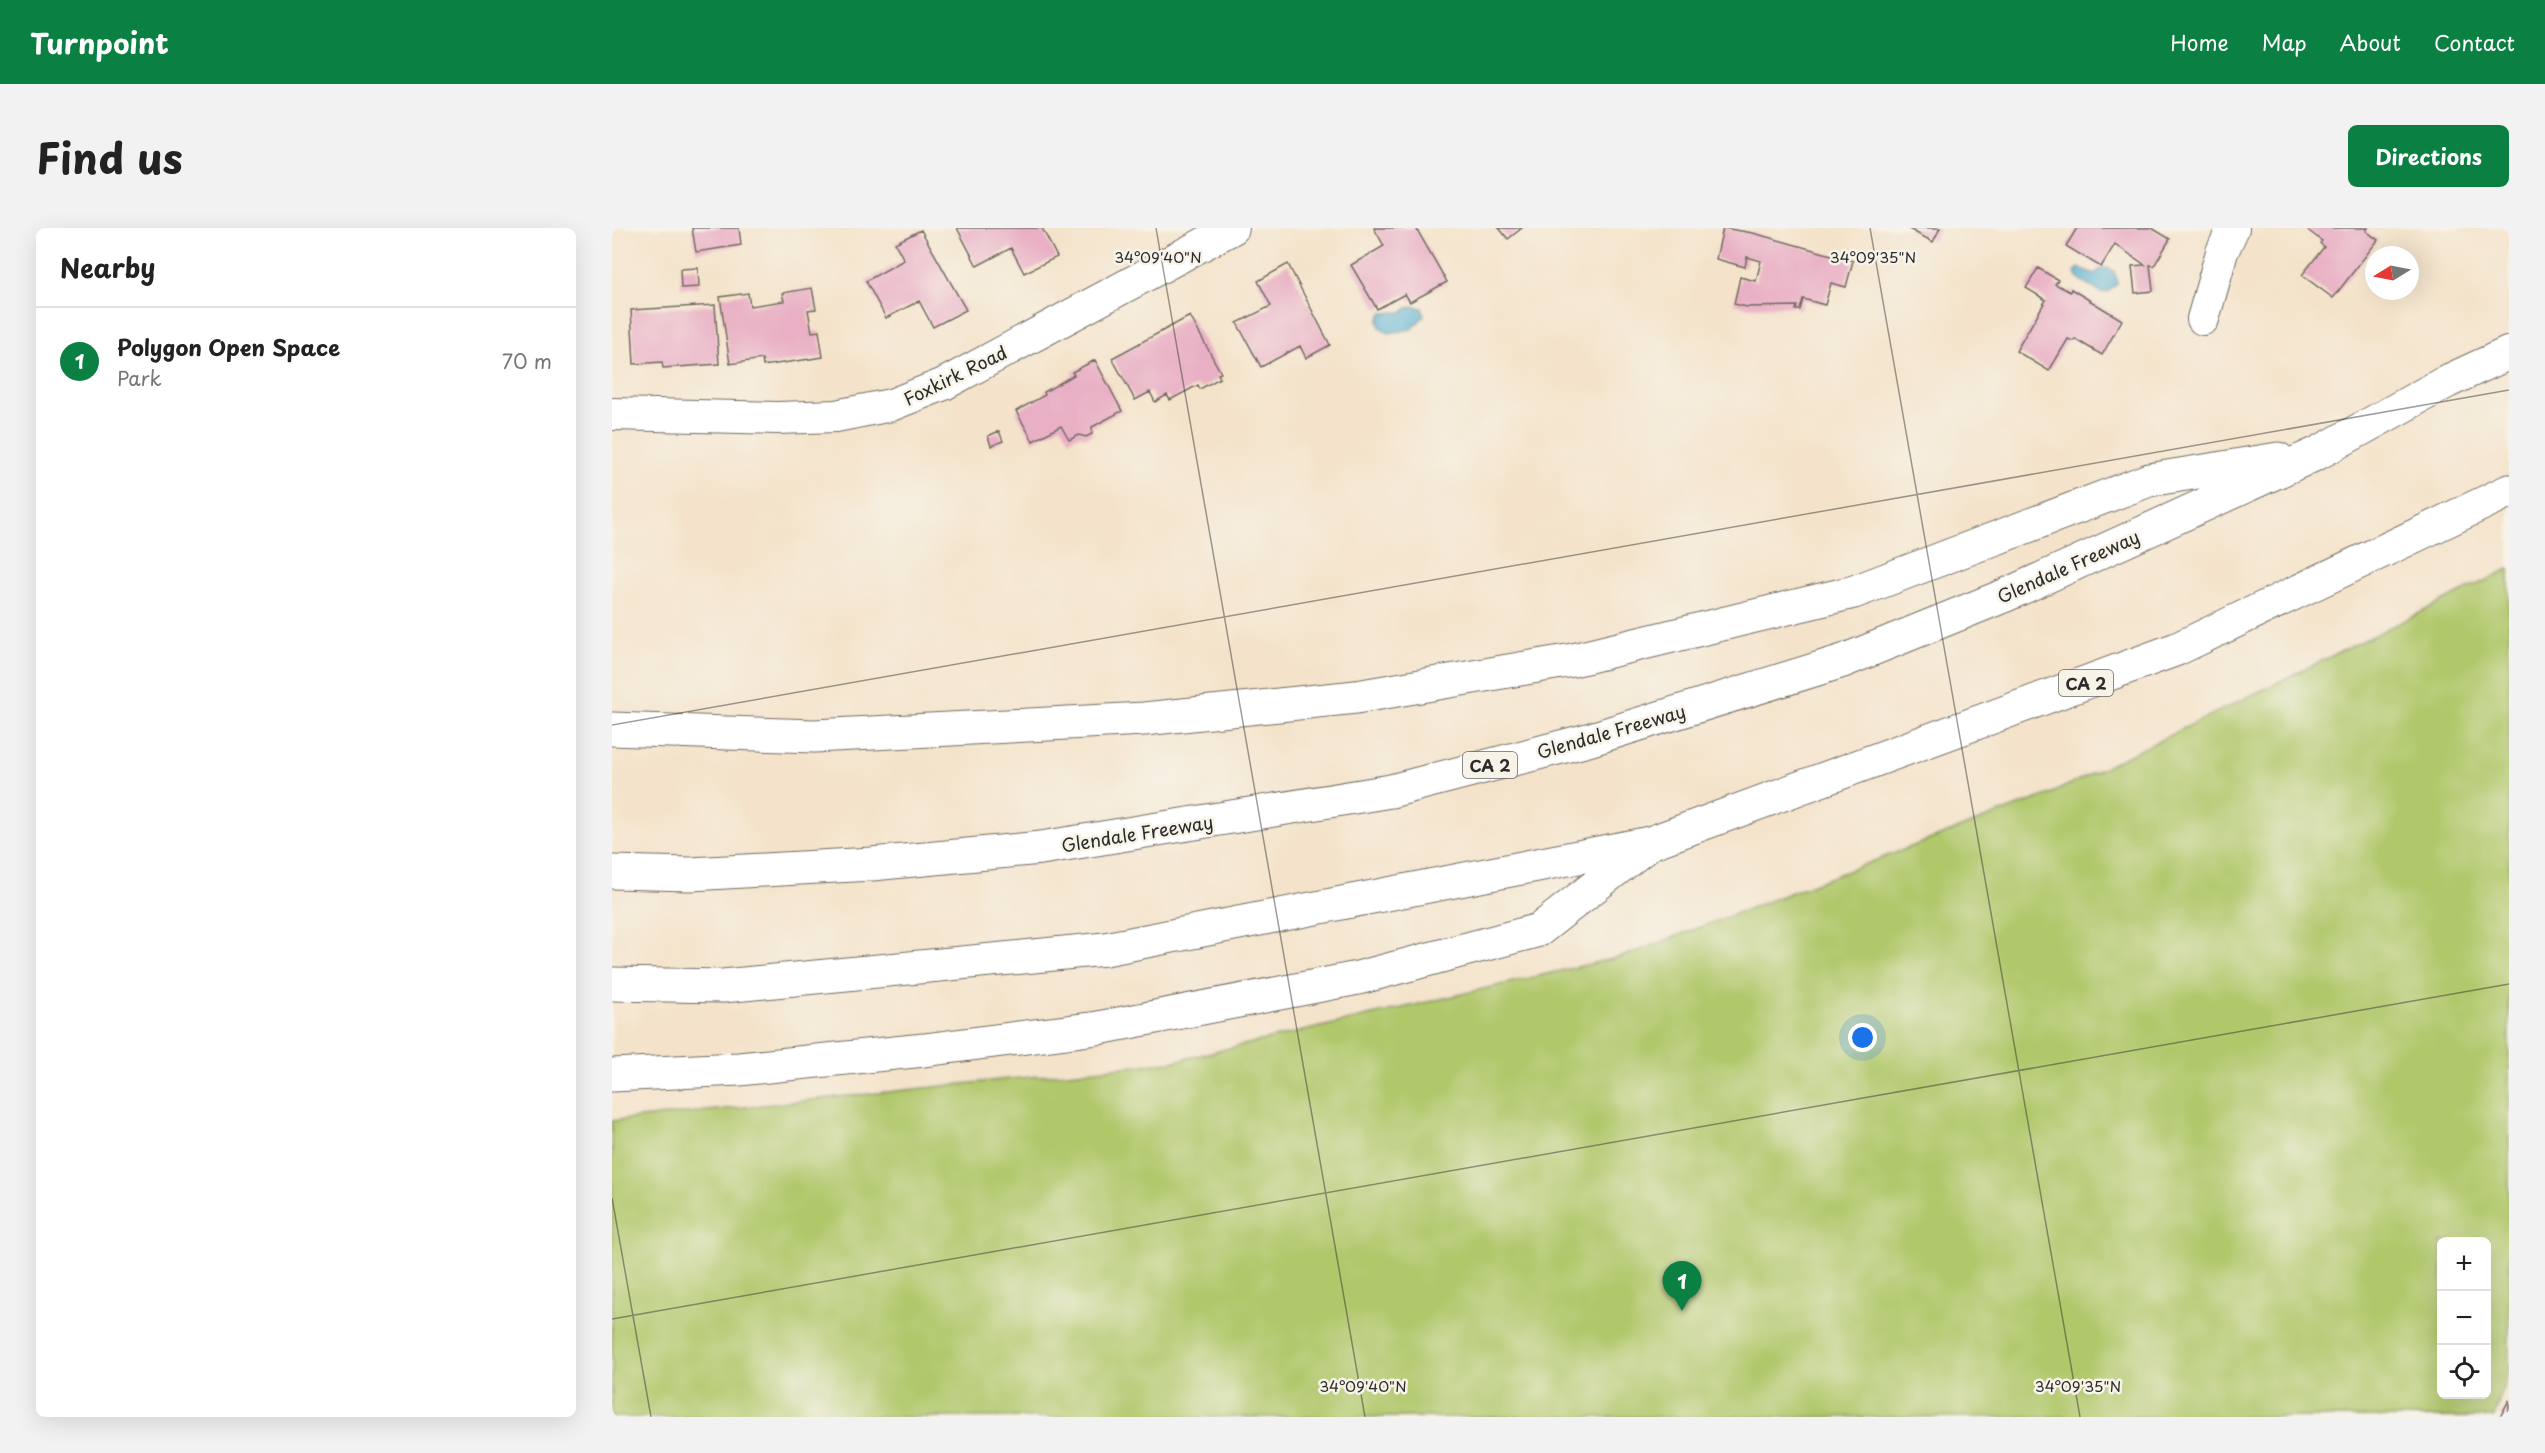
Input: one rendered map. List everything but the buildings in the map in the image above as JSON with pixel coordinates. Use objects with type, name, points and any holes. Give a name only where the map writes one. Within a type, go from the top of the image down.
[{"type":"highway","name":"Glendale Freeway","points":[[612,872],[691,874],[872,864],[1041,848],[1402,788],[1588,740],[1843,661],[2006,595],[2318,453],[2448,381],[2509,353]]},
{"type":"highway","points":[[612,729],[814,736],[1144,719],[1356,697],[1573,660],[1854,592],[2149,480],[2318,453]]},
{"type":"highway","name":"CA 2","points":[[612,984],[723,986],[1105,949],[1650,843],[2178,649],[2509,491]]},
{"type":"highway","points":[[612,1075],[739,1069],[1029,1037],[1098,1028],[1358,978],[1539,930],[1650,843]]},
{"type":"street","name":"Foxkirk Road","points":[[612,414],[778,418],[836,416],[891,405],[944,384],[1233,228]]},
{"type":"street","points":[[2203,319],[2222,252],[2233,228]]},
{"type":"green space","points":[[2509,569],[2509,1368],[2494,1417],[612,1417],[612,1121],[1171,1062],[1624,956],[2050,794]]},
{"type":"water","points":[[2079,268],[2095,274],[2102,269],[2110,269],[2115,273],[2117,284],[2108,292],[2100,292],[2077,278],[2075,272]]},
{"type":"water","points":[[1412,306],[1422,308],[1424,316],[1411,329],[1389,333],[1380,327],[1378,321],[1382,313],[1402,312]]},
{"type":"place","name":"Polygon Open Space","points":[[1682,1311]]}]
